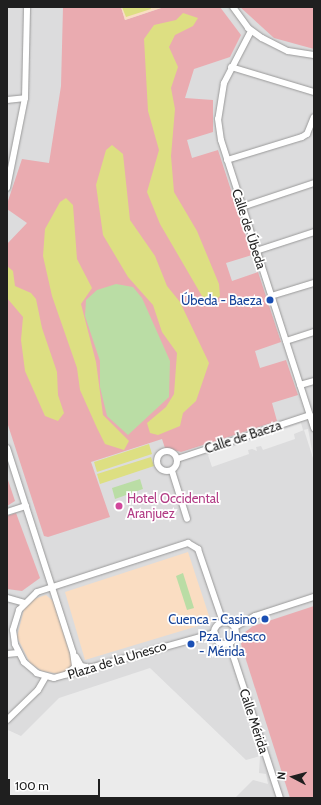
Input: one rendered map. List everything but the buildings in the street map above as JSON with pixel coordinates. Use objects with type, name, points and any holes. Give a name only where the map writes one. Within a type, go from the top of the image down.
[{"type":"street","points":[[7,188],[25,98],[27,7]]},
{"type":"street","points":[[233,7],[251,31],[288,51],[314,55]]},
{"type":"street","name":"Calle de Úbeda","points":[[251,31],[231,67],[219,101],[218,119],[228,160],[242,206],[314,428]]},
{"type":"street","points":[[231,67],[314,92]]},
{"type":"street","points":[[7,100],[25,98]]},
{"type":"street","points":[[228,160],[302,137],[307,134],[314,117]]},
{"type":"street","points":[[242,206],[314,183]]},
{"type":"street","points":[[256,250],[314,232]]},
{"type":"street","points":[[271,296],[314,283]]},
{"type":"street","points":[[286,341],[314,332]]},
{"type":"street","points":[[300,385],[314,381]]},
{"type":"street","name":"Calle de Baeza","points":[[172,471],[160,469],[158,456],[168,451],[177,458],[310,415]]},
{"type":"street","points":[[7,448],[52,587]]},
{"type":"street","points":[[177,458],[172,471],[187,519]]},
{"type":"street","points":[[7,512],[26,506]]},
{"type":"street","name":"Plaza de la Unesco","points":[[215,633],[100,667],[60,677],[46,676],[29,667],[18,653],[14,640],[15,621],[24,603],[40,591],[192,544],[198,549],[223,622]]},
{"type":"street","name":"Plaza de la Unesco","points":[[52,587],[74,652]]},
{"type":"street","points":[[40,591],[52,595],[60,610]]},
{"type":"street","points":[[235,627],[255,616],[314,597]]},
{"type":"street","points":[[7,598],[24,603]]},
{"type":"street","points":[[223,622],[235,627],[236,635],[229,643],[219,642],[215,633],[223,622]]},
{"type":"street","points":[[7,644],[14,640]]},
{"type":"street","name":"Calle Mérida","points":[[229,643],[280,798]]},
{"type":"street","points":[[74,652],[83,668],[100,667]]},
{"type":"street","points":[[60,677],[73,671],[74,652]]},
{"type":"street","points":[[7,654],[18,653]]},
{"type":"street","points":[[7,720],[38,690],[46,676]]},
{"type":"shaded area","points":[[7,7],[252,7],[314,42],[314,798],[7,798]]},
{"type":"shaded area","points":[[63,7],[121,7],[125,20],[164,7],[220,7],[241,35],[230,57],[194,69],[185,98],[213,100],[213,132],[187,140],[192,158],[218,150],[252,255],[226,263],[232,281],[258,272],[281,342],[255,351],[260,368],[286,360],[298,395],[272,403],[277,421],[238,434],[181,452],[165,448],[162,439],[91,462],[110,517],[48,537],[44,536],[7,422],[7,244],[27,223],[7,209],[7,204],[22,159],[49,163],[61,86]]},
{"type":"shaded area","points":[[121,7],[164,7],[125,20]]},
{"type":"shaded area","points":[[122,7],[150,7],[151,9],[126,17]]},
{"type":"shaded area","points":[[240,7],[314,7],[314,49],[274,38]]},
{"type":"shaded area","points":[[183,13],[198,18],[193,26],[175,35],[169,47],[178,67],[171,88],[175,109],[171,156],[174,192],[197,231],[219,284],[220,296],[213,303],[202,296],[160,224],[147,192],[159,150],[148,111],[144,39],[154,25],[176,20]]},
{"type":"shaded area","points":[[112,145],[123,154],[130,220],[155,256],[167,286],[180,302],[209,363],[196,401],[183,413],[180,426],[158,435],[150,433],[147,423],[166,407],[174,394],[177,353],[162,332],[153,305],[128,277],[103,235],[96,185],[106,150]]},
{"type":"shaded area","points":[[66,198],[73,205],[77,259],[92,288],[81,304],[96,362],[103,415],[129,441],[124,450],[105,444],[97,428],[80,390],[77,368],[52,296],[43,256],[45,229],[60,202]]},
{"type":"shaded area","points":[[7,266],[13,271],[15,286],[31,293],[36,299],[42,328],[57,372],[58,395],[64,413],[58,421],[45,416],[25,371],[21,340],[23,317],[7,298]]},
{"type":"shaded area","points":[[116,284],[133,287],[142,298],[170,361],[169,397],[128,435],[107,416],[100,387],[100,361],[85,316],[86,300],[97,290]]},
{"type":"shaded area","points":[[301,423],[303,430],[308,429],[314,461],[304,430],[294,434],[295,439],[263,450],[261,446],[256,447],[257,451],[252,449],[248,450],[249,454],[212,467],[208,455]]},
{"type":"shaded area","points":[[149,444],[152,454],[97,472],[94,462]]},
{"type":"shaded area","points":[[151,457],[154,466],[100,484],[97,474]]},
{"type":"shaded area","points":[[7,477],[15,501],[7,506]]},
{"type":"shaded area","points":[[140,479],[143,489],[115,499],[112,488]]},
{"type":"shaded area","points":[[16,513],[40,578],[22,591],[7,589],[7,516]]},
{"type":"shaded area","points":[[188,552],[211,622],[85,660],[65,592]]},
{"type":"shaded area","points":[[183,573],[194,608],[187,610],[176,576]]},
{"type":"shaded area","points":[[46,595],[53,601],[73,663],[71,670],[59,674],[42,671],[30,663],[17,637],[24,609],[34,599]]},
{"type":"shaded area","points":[[314,606],[314,798],[290,798],[241,644],[244,633],[253,626]]},
{"type":"shaded area","points":[[150,668],[246,760],[260,756],[259,773],[266,774],[268,784],[253,780],[235,798],[7,798],[8,730],[21,736],[59,698]]},
{"type":"place","name":"Úbeda - Baeza","points":[[270,300]]},
{"type":"place","name":"Hotel Occidental Aranjuez","points":[[119,506]]},
{"type":"place","name":"Cuenca - Casino","points":[[265,619]]},
{"type":"place","name":"Pza. Unesco - Mérida","points":[[191,644]]}]
